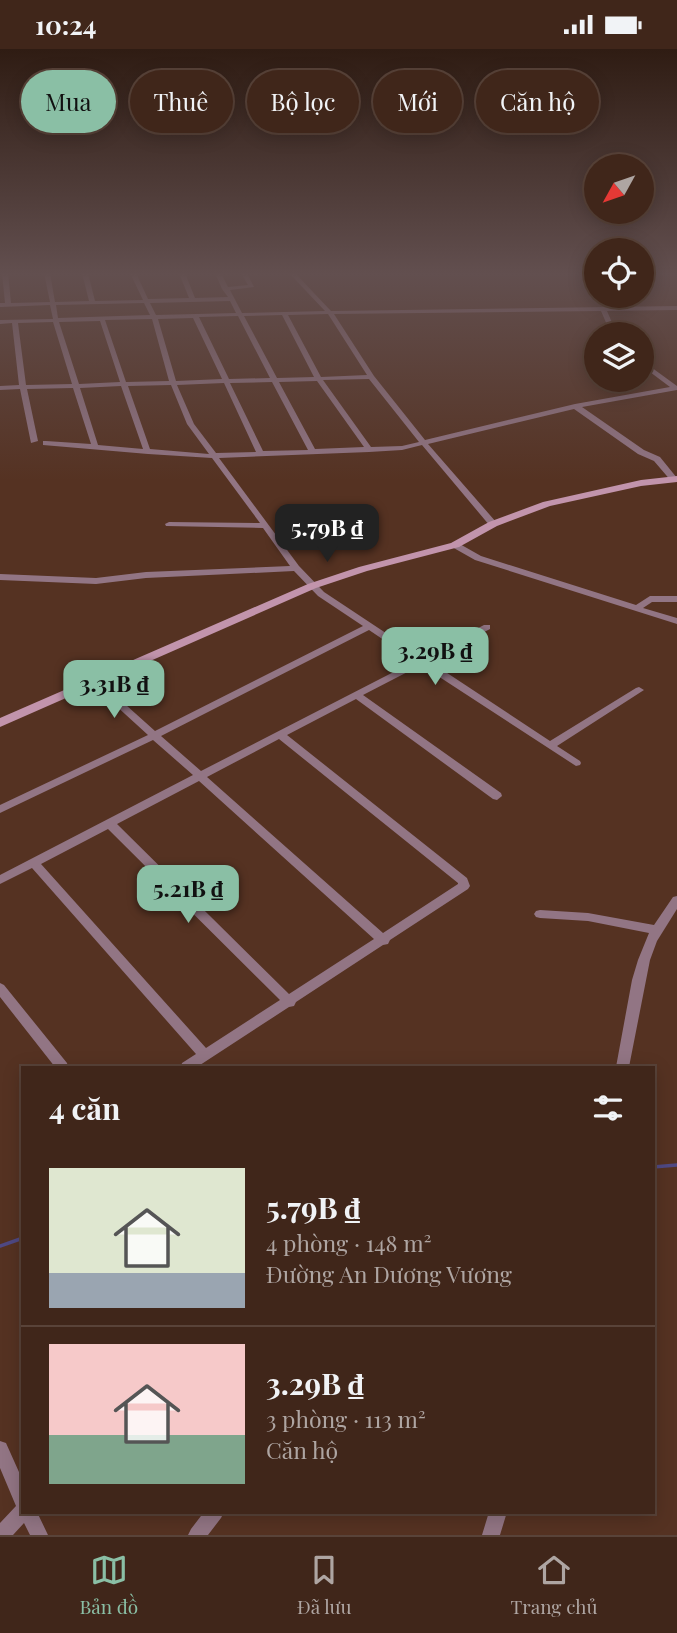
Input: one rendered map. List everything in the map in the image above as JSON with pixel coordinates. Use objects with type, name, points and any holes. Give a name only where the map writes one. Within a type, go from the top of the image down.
[{"type":"main road","points":[[0,723],[312,586],[363,569],[454,545],[493,524],[574,496],[676,480]]},
{"type":"street","points":[[18,342],[34,441]]},
{"type":"street","points":[[63,342],[95,447]]},
{"type":"street","points":[[110,342],[148,451]]},
{"type":"street","points":[[161,342],[173,383],[191,424],[312,586],[576,763]]},
{"type":"street","points":[[208,342],[261,454]]},
{"type":"street","points":[[254,342],[313,452]]},
{"type":"street","points":[[300,342],[318,378],[369,450]]},
{"type":"street","points":[[349,342],[371,377],[424,444],[493,524]]},
{"type":"street","points":[[654,372],[676,388]]},
{"type":"street","points":[[0,388],[371,377]]},
{"type":"street","points":[[46,443],[215,456],[369,450],[424,444],[451,435],[575,406],[676,388]]},
{"type":"street","points":[[575,406],[641,452],[657,459],[676,480]]},
{"type":"street","points":[[170,522],[265,526]]},
{"type":"street","points":[[454,545],[478,558],[677,621]]},
{"type":"street","points":[[0,577],[96,581],[146,575],[296,568]]},
{"type":"street","points":[[637,608],[650,599],[677,599]]},
{"type":"street","points":[[0,809],[155,735],[370,626]]},
{"type":"street","points":[[0,880],[487,627]]},
{"type":"street","points":[[94,681],[384,941]]},
{"type":"street","points":[[550,746],[639,690]]},
{"type":"street","points":[[358,696],[497,796]]},
{"type":"street","points":[[188,1066],[463,890],[463,881],[280,735]]},
{"type":"street","points":[[110,824],[290,1002]]},
{"type":"street","points":[[35,864],[205,1055]]},
{"type":"street","points":[[622,1066],[638,974],[655,930],[677,900]]},
{"type":"street","points":[[540,914],[588,917],[655,930]]},
{"type":"street","points":[[0,988],[61,1066]]},
{"type":"street","points":[[0,1449],[21,1496]]},
{"type":"street","points":[[2,1535],[21,1513]]},
{"type":"street","points":[[30,1514],[39,1535]]},
{"type":"street","points":[[197,1535],[213,1514]]},
{"type":"street","points":[[491,1535],[497,1514]]},
{"type":"waterway","points":[[655,1167],[677,1165]]},
{"type":"waterway","points":[[0,1246],[21,1239]]}]
